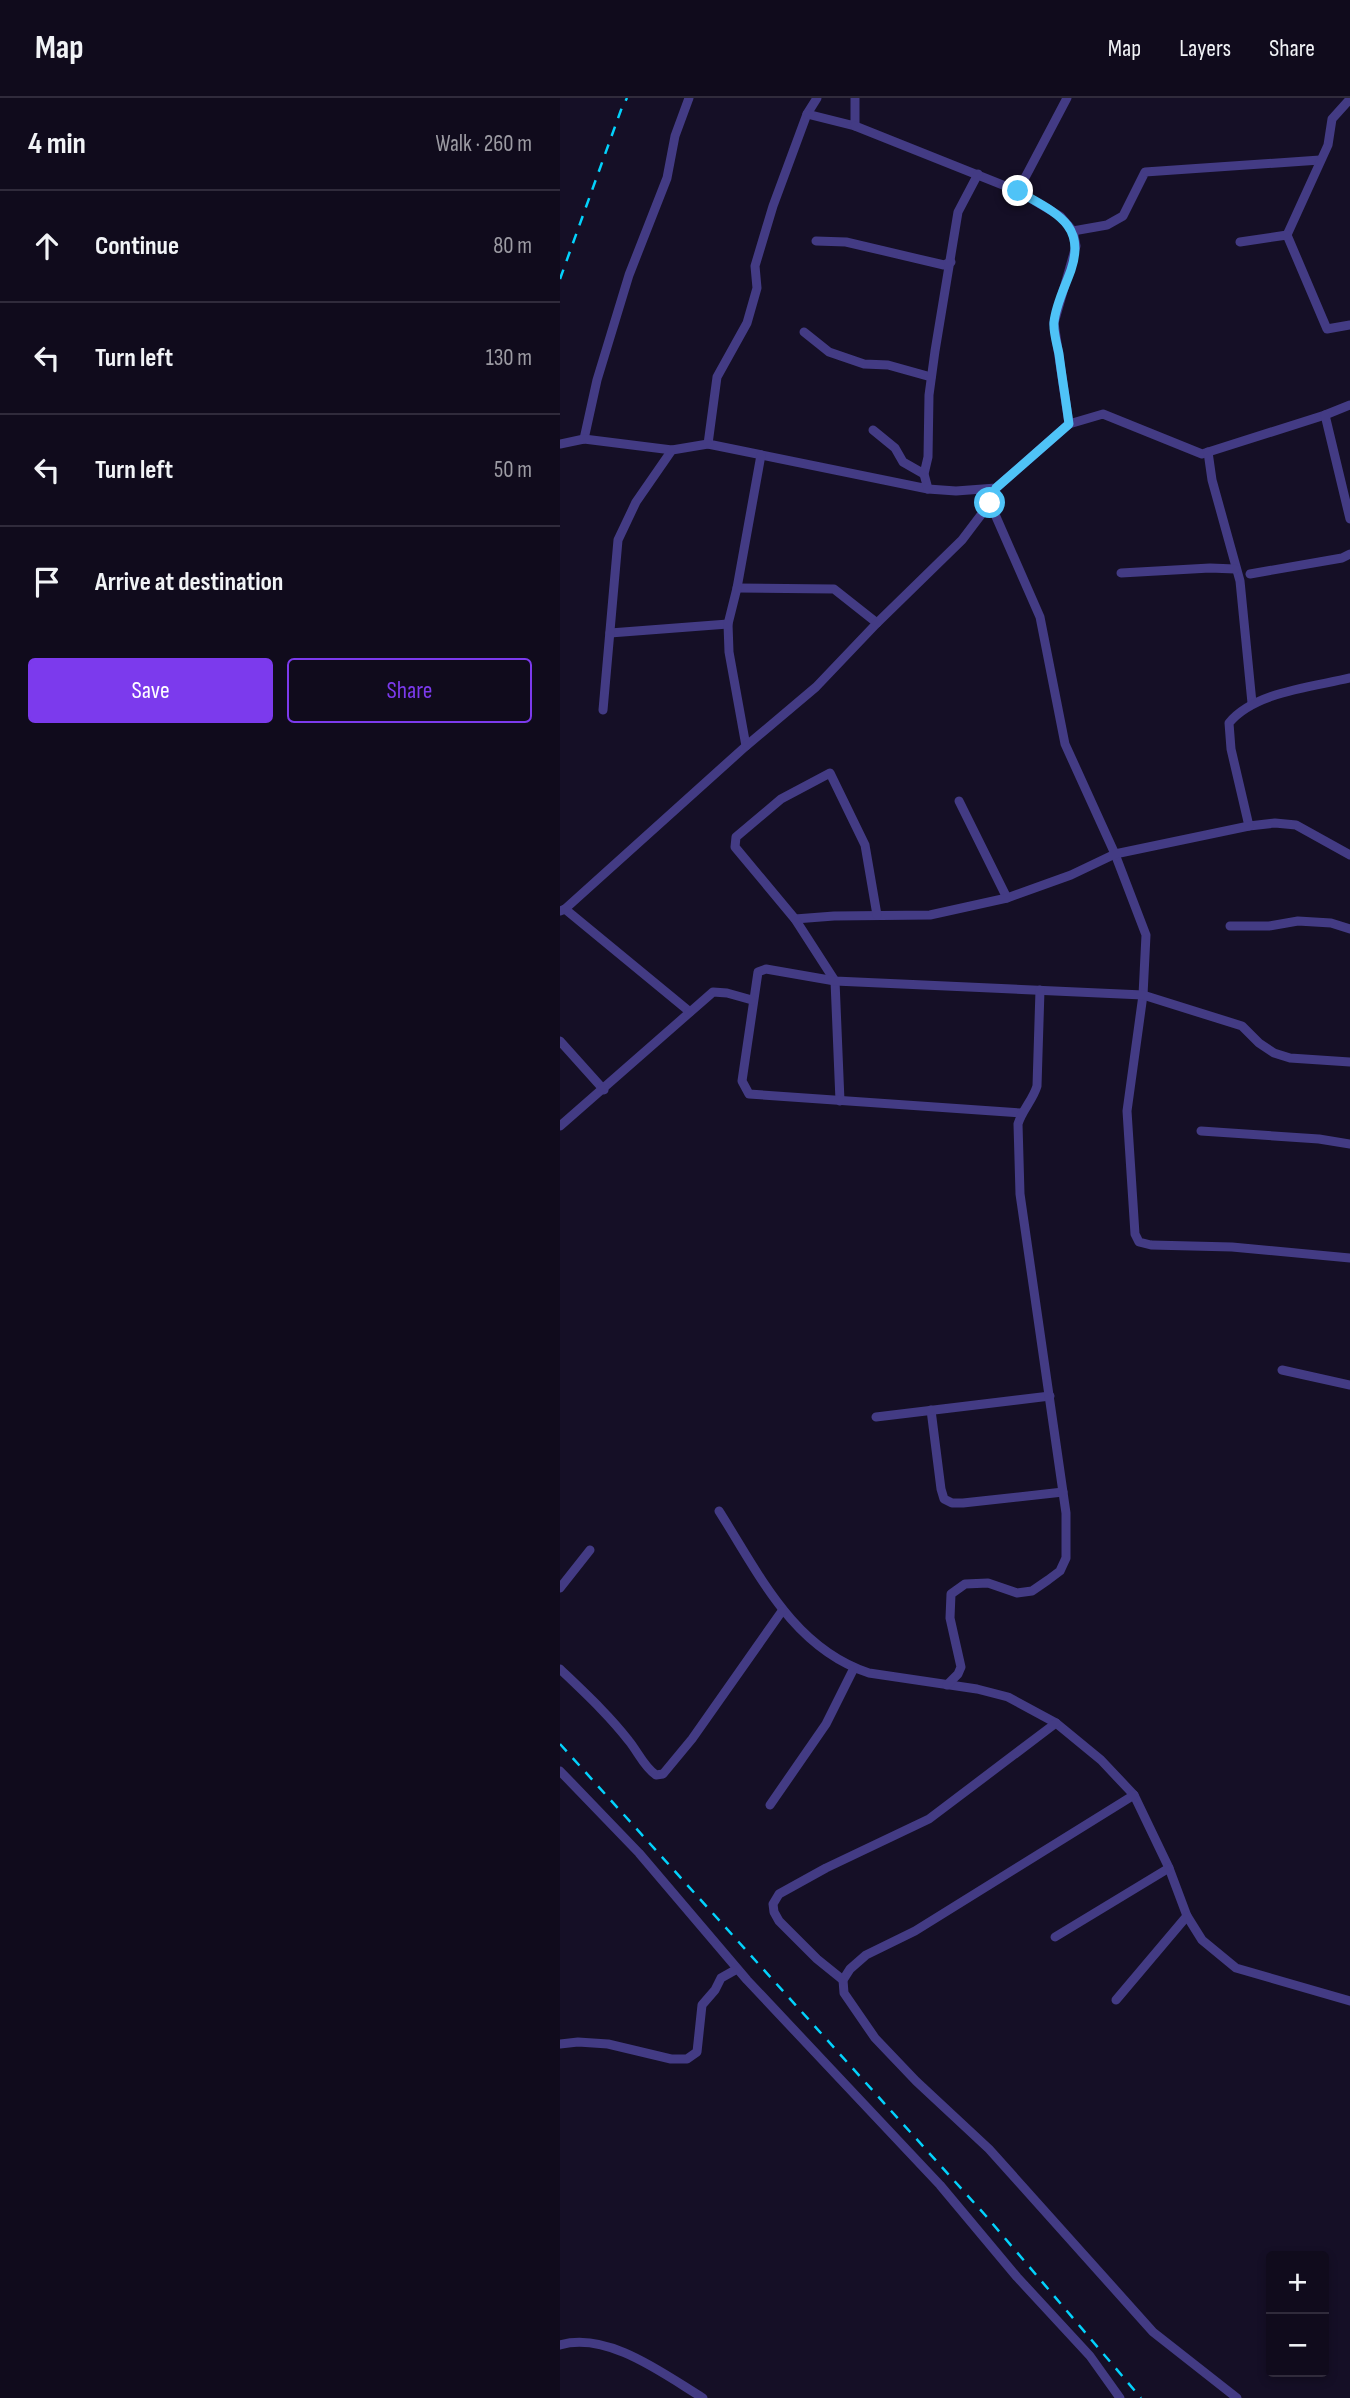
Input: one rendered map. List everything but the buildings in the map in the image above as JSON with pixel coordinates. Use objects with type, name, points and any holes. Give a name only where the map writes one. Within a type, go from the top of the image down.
[{"type":"street","points":[[584,439],[597,380],[629,275],[667,178],[675,136],[689,98]]},
{"type":"street","points":[[708,444],[718,377],[747,323],[757,288],[755,266],[772,206],[807,114],[817,98]]},
{"type":"street","points":[[855,98],[855,126]]},
{"type":"street","points":[[1018,191],[1067,98]]},
{"type":"street","points":[[1350,99],[1332,118],[1328,145],[1287,234],[1328,329],[1350,325]]},
{"type":"street","points":[[807,114],[855,126],[1018,191],[1060,216],[1073,231],[1076,246],[1054,323],[1069,424]]},
{"type":"street","points":[[1073,231],[1107,225],[1123,216],[1145,172],[1320,160]]},
{"type":"street","points":[[928,489],[924,474],[928,457],[931,377],[958,212],[978,174]]},
{"type":"street","points":[[1240,242],[1287,234]]},
{"type":"street","points":[[816,241],[846,242],[944,265],[951,262]]},
{"type":"street","points":[[804,332],[829,352],[864,364],[888,365],[931,377]]},
{"type":"street","points":[[690,1012],[563,910],[816,687],[962,540],[990,503],[996,488],[1069,424],[1103,414],[1202,454],[1350,405]]},
{"type":"street","points":[[1325,415],[1350,519]]},
{"type":"street","points":[[873,430],[895,448],[903,462],[924,474]]},
{"type":"street","points":[[560,444],[584,439],[671,450],[708,444],[928,489],[956,491],[996,488]]},
{"type":"street","points":[[603,710],[618,540],[636,502],[671,450]]},
{"type":"street","points":[[1208,453],[1212,480],[1240,581],[1252,703]]},
{"type":"street","points":[[746,746],[731,664],[728,624],[761,454]]},
{"type":"street","points":[[990,503],[1040,617],[1065,744],[1115,854],[1146,935],[1143,995],[1127,1111],[1135,1234],[1139,1241],[1151,1245],[1232,1247],[1350,1258]]},
{"type":"street","points":[[1250,574],[1342,558],[1350,554]]},
{"type":"street","points":[[1121,573],[1235,569]]},
{"type":"street","points":[[737,588],[834,589],[877,623]]},
{"type":"street","points":[[610,633],[728,624]]},
{"type":"street","points":[[1249,825],[1231,749],[1229,723],[1238,712],[1252,703],[1350,678]]},
{"type":"street","points":[[840,1101],[835,981],[795,919],[741,857],[735,847],[736,837],[781,799],[830,773],[865,845],[877,915]]},
{"type":"street","points":[[959,801],[1007,898]]},
{"type":"street","points":[[795,919],[930,915],[1007,898],[1071,875],[1115,854],[1249,825],[1296,825],[1350,855]]},
{"type":"street","points":[[1230,926],[1269,926],[1298,921],[1331,923],[1350,929]]},
{"type":"street","points":[[1021,1113],[749,1094],[742,1081],[758,972],[766,969],[835,981],[1143,995],[1242,1026],[1259,1044],[1274,1053],[1290,1058],[1350,1062]]},
{"type":"street","points":[[947,1685],[961,1667],[950,1618],[951,1594],[965,1584],[988,1583],[1017,1593],[1032,1591],[1060,1572],[1066,1558],[1066,1513],[1020,1194],[1018,1124],[1021,1113],[1034,1095],[1039,1073],[1040,990]]},
{"type":"street","points":[[560,1126],[713,992],[752,1000]]},
{"type":"street","points":[[560,1042],[604,1090]]},
{"type":"street","points":[[1201,1130],[1350,1144]]},
{"type":"street","points":[[1282,1370],[1350,1385]]},
{"type":"street","points":[[876,1417],[1050,1396]]},
{"type":"street","points":[[931,1410],[944,1499],[952,1503],[963,1503],[1063,1492]]},
{"type":"street","points":[[719,1511],[782,1611],[823,1650],[853,1668],[869,1673],[977,1689],[1008,1697],[1056,1723],[1101,1760],[1134,1795],[1170,1868],[1187,1916],[1202,1940],[1236,1968],[1350,2001]]},
{"type":"street","points":[[560,1588],[590,1550]]},
{"type":"street","points":[[560,1669],[607,1715],[650,1771],[656,1775],[663,1774],[692,1739],[782,1611]]},
{"type":"street","points":[[770,1805],[826,1724],[853,1668]]},
{"type":"street","points":[[843,1980],[817,1959],[779,1921],[774,1912],[774,1904],[779,1894],[929,1819],[1056,1723]]},
{"type":"street","points":[[560,1771],[639,1853],[737,1969],[940,2185],[1017,2277],[1090,2356],[1120,2398]]},
{"type":"street","points":[[1134,1795],[915,1931],[866,1955],[850,1969],[843,1980],[844,1993],[875,2038],[916,2081],[989,2149],[1153,2332],[1237,2398]]},
{"type":"street","points":[[1055,1937],[1170,1868]]},
{"type":"street","points":[[1116,2000],[1187,1916]]},
{"type":"street","points":[[560,2044],[608,2044],[671,2059],[687,2059],[697,2052],[702,2005],[721,1978],[737,1969]]},
{"type":"street","points":[[560,2344],[596,2344],[628,2353],[703,2398]]},
{"type":"railway","points":[[560,279],[627,98]]},
{"type":"railway","points":[[560,1744],[986,2216],[1141,2398]]},
{"type":"route","points":[[990,503],[996,488],[1069,424],[1054,323],[1061,292],[1071,269],[1076,246],[1075,237],[1060,216],[1018,191]]}]
